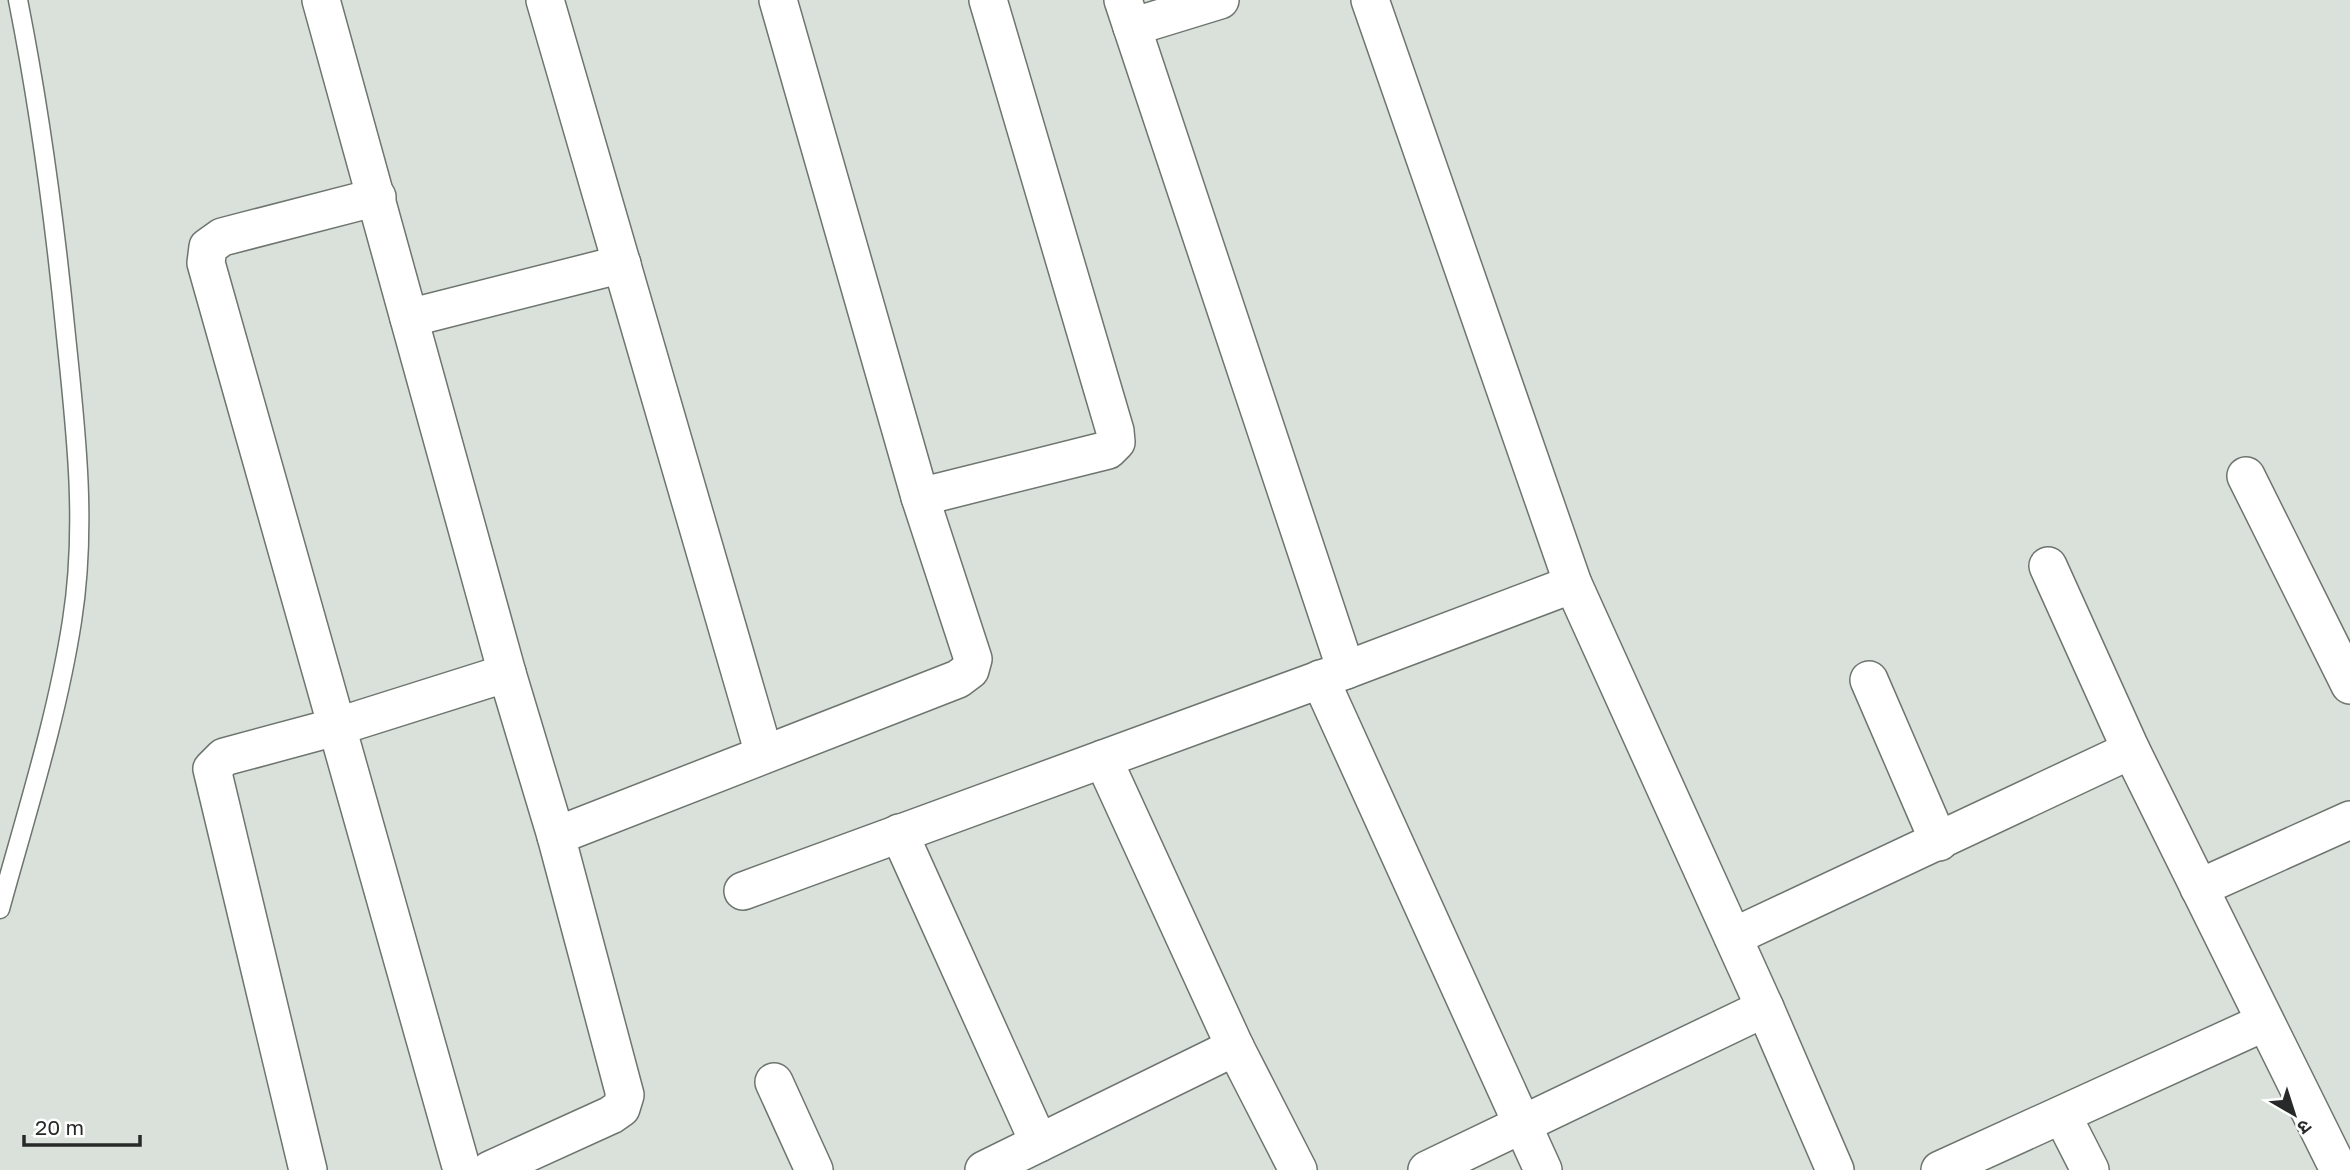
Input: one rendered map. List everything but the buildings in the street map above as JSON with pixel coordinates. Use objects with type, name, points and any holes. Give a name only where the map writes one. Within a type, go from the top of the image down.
[{"type":"street","points":[[321,0],[507,673],[556,836],[625,1095],[621,1108],[611,1115],[490,1170]]},
{"type":"street","points":[[545,0],[764,754]]},
{"type":"street","points":[[556,836],[958,679],[970,670],[973,659],[920,497],[778,0]]},
{"type":"street","points":[[920,497],[1108,450],[1116,442],[1115,430],[988,0]]},
{"type":"street","points":[[1220,0],[1128,14],[1333,675],[1521,1124],[1543,1170]]},
{"type":"street","points":[[1370,0],[1573,584],[1765,1008],[1835,1170]]},
{"type":"street","points":[[377,197],[222,237],[208,247],[206,263],[339,726],[462,1170]]},
{"type":"street","points":[[409,318],[622,264]]},
{"type":"street","points":[[2246,477],[2350,685]]},
{"type":"street","points":[[2048,566],[2131,750],[2339,1170]]},
{"type":"street","points":[[743,891],[1573,584]]},
{"type":"street","points":[[308,1170],[212,769],[224,757],[339,726],[507,673]]},
{"type":"street","points":[[1869,680],[1939,842]]},
{"type":"street","points":[[1733,937],[2131,750]]},
{"type":"street","points":[[1103,759],[1235,1047],[1298,1170]]},
{"type":"street","points":[[2199,888],[2350,820]]},
{"type":"street","points":[[899,833],[1039,1143]]},
{"type":"street","points":[[1427,1170],[1765,1008]]},
{"type":"street","points":[[1940,1170],[2265,1022]]},
{"type":"street","points":[[984,1170],[1235,1047]]},
{"type":"street","points":[[774,1082],[814,1170]]},
{"type":"street","points":[[2062,1115],[2090,1170]]},
{"type":"lane","points":[[0,909],[54,705],[72,621],[79,554],[79,458],[54,219],[38,101],[18,0]]}]
